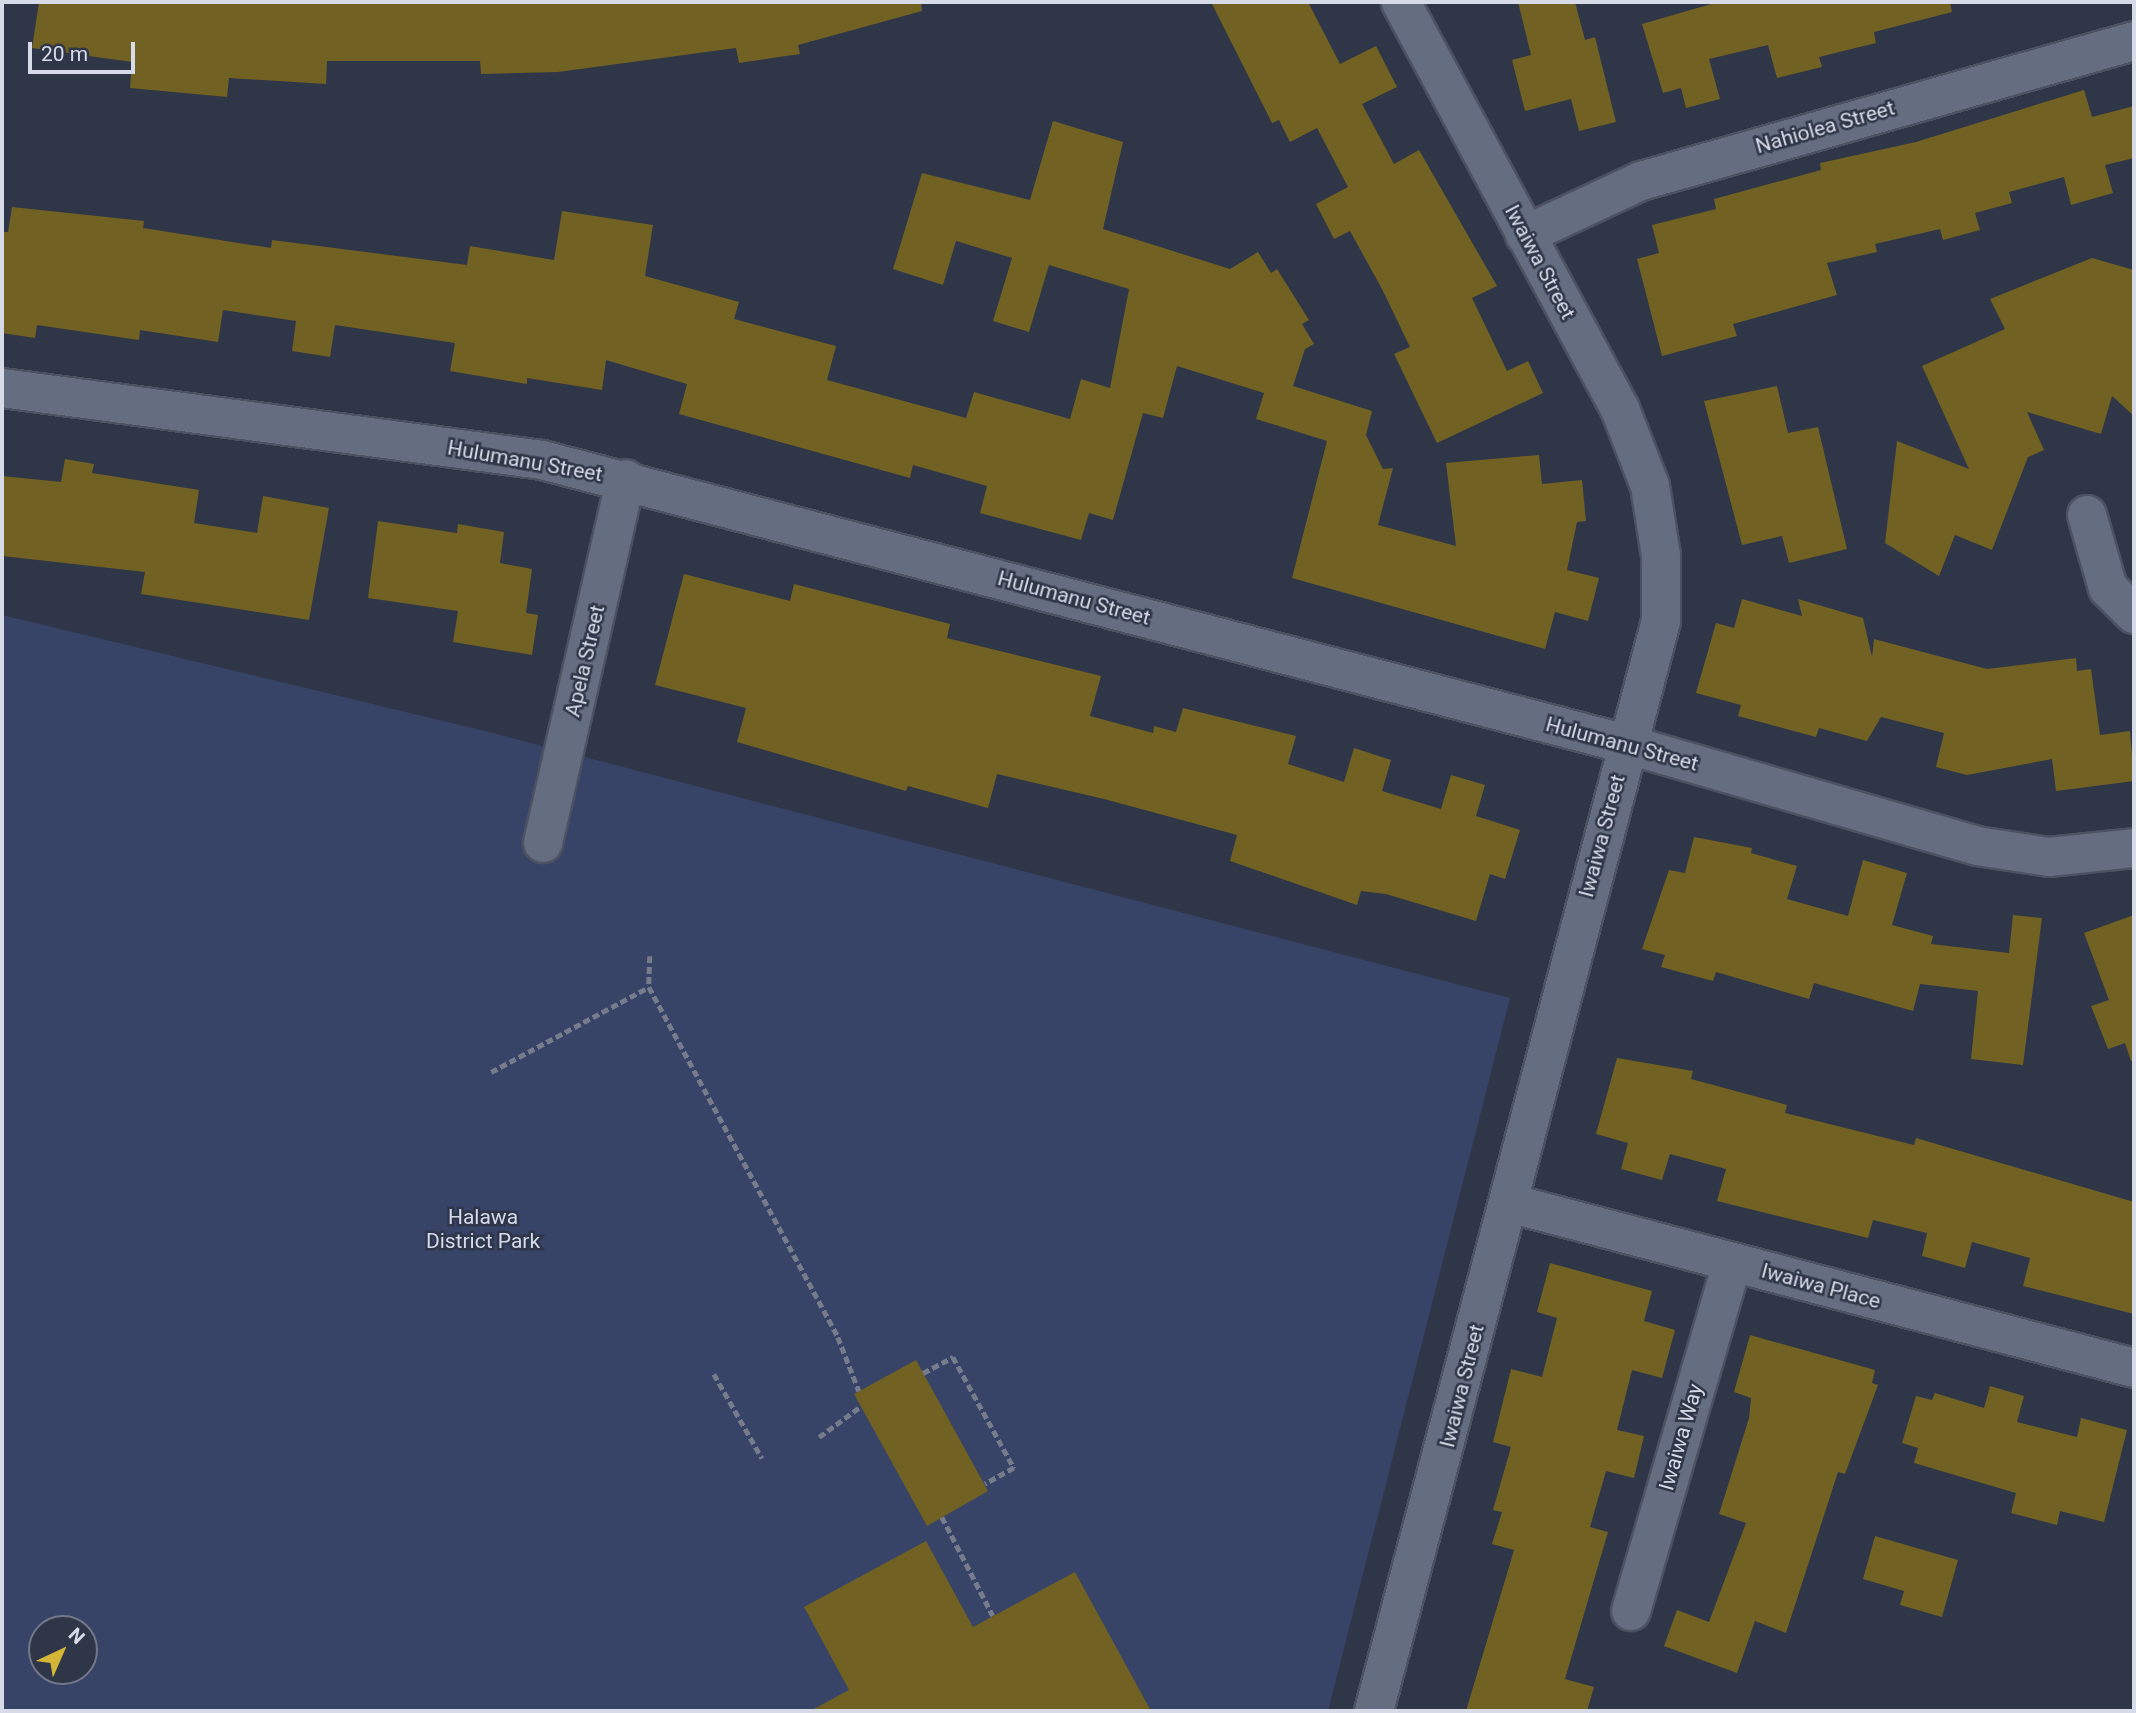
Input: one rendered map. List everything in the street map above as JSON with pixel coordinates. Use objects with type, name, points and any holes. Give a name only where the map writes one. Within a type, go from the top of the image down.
[{"type":"street","name":"Iwaiwa Street","points":[[1374,1711],[1509,1203],[1626,744],[1661,621],[1661,556],[1650,486],[1620,409],[1401,2]]},
{"type":"street","name":"Nahiolea Street","points":[[1525,235],[1641,181],[2134,41]]},
{"type":"street","name":"Hulumanu Street","points":[[2,388],[542,460],[626,479],[1626,744],[1977,846],[2049,857],[2134,848]]},
{"type":"street","name":"Apela Street","points":[[543,843],[626,479]]},
{"type":"street","points":[[2087,515],[2108,588],[2134,614]]},
{"type":"street","name":"Iwaiwa Place","points":[[1509,1203],[2134,1367]]},
{"type":"street","name":"Iwaiwa Way","points":[[1631,1611],[1732,1263]]},
{"type":"path","points":[[650,956],[649,988],[838,1337],[859,1391]]},
{"type":"path","points":[[491,1072],[649,988]]},
{"type":"path","points":[[923,1373],[953,1357],[1014,1468],[985,1484]]},
{"type":"path","points":[[715,1374],[762,1458]]},
{"type":"path","points":[[819,1437],[860,1406]]},
{"type":"path","points":[[942,1517],[993,1616]]},
{"type":"green space","name":"Halawa District Park","points":[[2,615],[485,731],[1510,998],[1328,1711],[2,1711]]},
{"type":"building","points":[[39,2],[921,2],[922,11],[798,45],[800,54],[739,63],[736,48],[558,72],[481,74],[480,61],[327,61],[326,84],[229,78],[227,97],[130,88],[132,62],[32,48]]},
{"type":"building","points":[[1211,2],[1308,2],[1340,64],[1376,46],[1397,87],[1362,104],[1394,164],[1419,150],[1497,286],[1472,298],[1507,371],[1528,361],[1543,393],[1437,443],[1394,354],[1410,347],[1382,289],[1350,231],[1334,239],[1316,204],[1348,187],[1317,128],[1290,142],[1279,120],[1272,123]]},
{"type":"building","points":[[1518,2],[1575,2],[1585,40],[1595,37],[1616,122],[1579,131],[1571,99],[1525,111],[1512,60],[1531,55]]},
{"type":"building","points":[[1718,2],[1950,2],[1952,12],[1874,32],[1876,43],[1819,57],[1822,67],[1777,78],[1768,45],[1709,59],[1720,99],[1686,108],[1681,88],[1663,93],[1642,24]]},
{"type":"building","points":[[2084,90],[2092,117],[2134,106],[2134,158],[2105,165],[2113,193],[2071,205],[2064,177],[2009,192],[2012,203],[1975,213],[1980,230],[1943,240],[1940,229],[1875,244],[1877,252],[1827,263],[1837,295],[1733,324],[1737,336],[1662,356],[1637,259],[1659,253],[1652,225],[1716,209],[1714,199],[1821,170],[1820,163],[1916,142]]},
{"type":"building","points":[[1053,121],[1123,142],[1103,229],[1230,269],[1258,252],[1271,273],[1277,269],[1309,320],[1302,324],[1314,344],[1305,349],[1293,386],[1372,411],[1366,435],[1383,469],[1393,468],[1378,525],[1456,546],[1446,463],[1539,455],[1542,484],[1582,480],[1586,521],[1577,522],[1567,570],[1599,578],[1588,621],[1555,612],[1545,649],[1292,578],[1327,441],[1256,419],[1264,393],[1177,366],[1163,418],[1143,413],[1113,520],[1089,513],[1081,540],[980,513],[987,486],[913,465],[910,478],[679,414],[687,384],[606,360],[602,390],[527,378],[527,384],[450,371],[455,343],[335,325],[330,357],[292,351],[296,321],[223,310],[218,342],[140,330],[139,340],[37,325],[35,338],[2,333],[2,232],[8,232],[12,207],[144,221],[143,228],[271,248],[272,240],[467,265],[470,246],[554,260],[562,211],[653,225],[645,276],[739,302],[734,319],[836,346],[827,380],[966,418],[974,392],[1070,419],[1081,379],[1110,388],[1129,289],[1049,265],[1029,332],[993,321],[1012,258],[956,241],[943,285],[893,269],[922,173],[1030,200]]},
{"type":"building","points":[[2092,258],[2134,270],[2134,416],[2112,396],[2101,434],[2027,412],[2044,450],[2028,457],[1992,550],[1955,535],[1939,576],[1885,543],[1897,441],[1969,469],[1922,366],[2005,329],[1990,299]]},
{"type":"building","points":[[1777,386],[1788,433],[1818,427],[1847,549],[1789,563],[1782,536],[1742,545],[1704,401]]},
{"type":"building","points":[[65,459],[94,464],[92,473],[199,490],[194,523],[257,533],[263,496],[329,508],[309,620],[141,594],[145,572],[2,556],[2,476],[61,482]]},
{"type":"building","points":[[378,521],[457,533],[458,524],[504,532],[500,563],[532,569],[526,613],[538,615],[532,655],[453,642],[458,611],[368,598]]},
{"type":"building","points":[[684,574],[790,601],[794,584],[950,624],[947,638],[1101,676],[1090,716],[1153,733],[1154,726],[1176,732],[1183,708],[1296,736],[1288,764],[1344,782],[1354,748],[1391,760],[1382,791],[1441,809],[1451,775],[1485,785],[1476,816],[1520,830],[1505,879],[1490,874],[1476,921],[1386,894],[1361,891],[1357,905],[1230,861],[1237,835],[1104,799],[997,774],[988,808],[908,786],[906,791],[737,742],[746,708],[655,685]]},
{"type":"building","points":[[1742,599],[1802,616],[1798,599],[1863,618],[1872,657],[1874,639],[1987,669],[2076,658],[2077,671],[2091,669],[2100,735],[2130,731],[2134,781],[2056,791],[2052,759],[1967,775],[1936,767],[1944,733],[1881,717],[1867,741],[1819,728],[1816,737],[1738,716],[1741,705],[1696,693],[1716,623],[1734,628]]},
{"type":"building","points":[[1694,837],[1752,848],[1751,853],[1797,866],[1787,899],[1848,916],[1863,860],[1907,873],[1892,925],[1933,936],[1931,944],[2009,953],[2013,915],[2042,918],[2023,1065],[1971,1059],[1978,991],[1920,984],[1913,1011],[1814,983],[1809,999],[1716,972],[1713,981],[1661,967],[1665,955],[1642,949],[1669,870],[1685,873]]},
{"type":"building","points":[[2134,915],[2134,1060],[2131,1061],[2125,1043],[2108,1049],[2091,1006],[2109,1000],[2084,933]]},
{"type":"building","points":[[1617,1058],[1693,1071],[1691,1079],[1787,1105],[1785,1113],[1914,1145],[1916,1138],[2134,1202],[2134,1314],[2023,1286],[2030,1258],[1972,1242],[1965,1268],[1922,1256],[1927,1233],[1873,1220],[1868,1238],[1717,1201],[1726,1169],[1670,1154],[1662,1180],[1621,1169],[1628,1143],[1596,1134]]},
{"type":"building","points":[[1550,1263],[1652,1291],[1644,1321],[1675,1330],[1662,1378],[1632,1370],[1617,1430],[1644,1436],[1634,1478],[1606,1471],[1590,1527],[1608,1532],[1565,1679],[1594,1687],[1587,1711],[1466,1711],[1514,1550],[1492,1544],[1502,1512],[1493,1510],[1511,1447],[1493,1442],[1511,1369],[1542,1377],[1557,1318],[1537,1312]]},
{"type":"building","points":[[1750,1335],[1875,1370],[1872,1383],[1878,1385],[1845,1474],[1838,1472],[1786,1633],[1755,1621],[1737,1673],[1664,1646],[1677,1610],[1709,1622],[1746,1523],[1719,1514],[1749,1418],[1751,1398],[1734,1392]]},
{"type":"building","points":[[916,1360],[988,1491],[927,1526],[854,1394]]},
{"type":"building","points":[[1990,1386],[2024,1396],[2017,1422],[2077,1437],[2081,1418],[2127,1430],[2104,1522],[2060,1511],[2057,1525],[2011,1513],[2016,1493],[1914,1463],[1918,1448],[1902,1443],[1916,1396],[1932,1400],[1935,1393],[1984,1408]]},
{"type":"building","points":[[1875,1536],[1958,1560],[1942,1617],[1900,1605],[1904,1591],[1863,1579]]},
{"type":"building","points":[[926,1541],[973,1627],[1075,1572],[1151,1711],[810,1711],[849,1690],[804,1607]]}]
